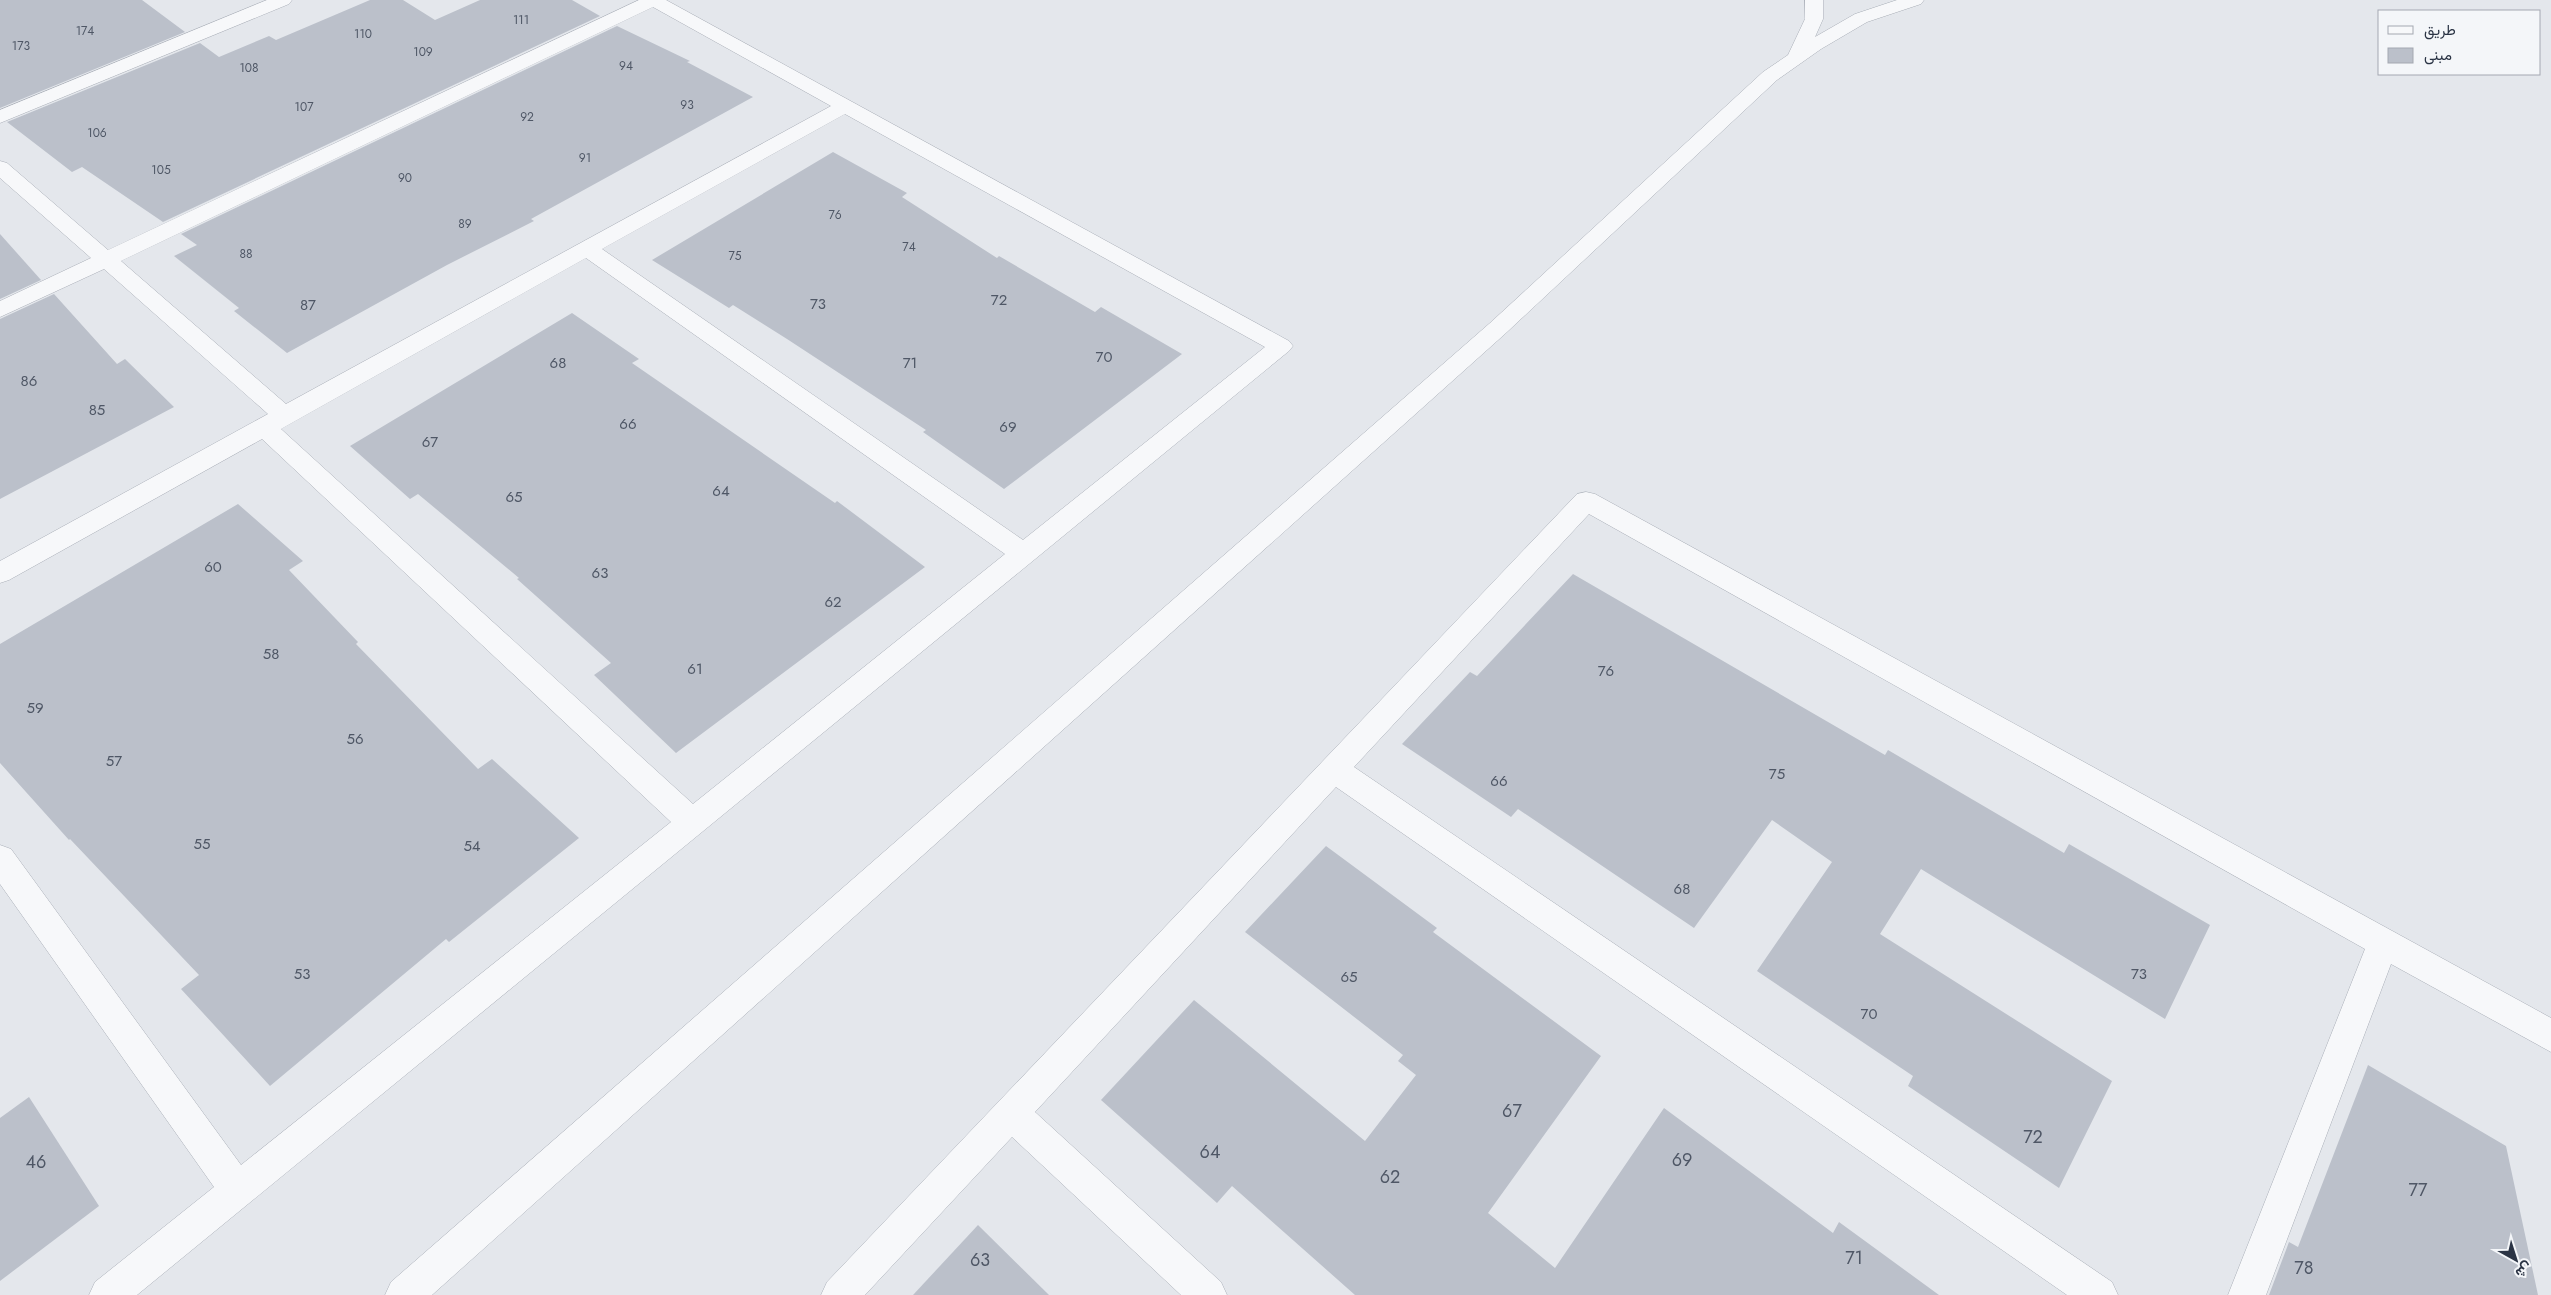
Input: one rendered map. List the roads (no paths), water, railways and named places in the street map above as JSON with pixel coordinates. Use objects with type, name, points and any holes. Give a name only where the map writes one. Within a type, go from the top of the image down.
[{"type":"street","points":[[0,117],[239,10],[283,0]]},
{"type":"street","points":[[0,310],[653,0],[1281,346],[108,1295]]},
{"type":"street","points":[[1796,57],[1814,19],[1814,0]]},
{"type":"street","points":[[404,1295],[1498,328],[1770,76],[1814,45],[1861,18],[1915,0]]},
{"type":"street","points":[[0,573],[845,106]]},
{"type":"street","points":[[0,167],[106,260],[693,823]]},
{"type":"street","points":[[587,249],[1024,554]]},
{"type":"street","points":[[840,1295],[1586,501],[2551,1036]]},
{"type":"street","points":[[1334,770],[2098,1295]]},
{"type":"street","points":[[0,859],[238,1190]]},
{"type":"street","points":[[2247,1295],[2383,943]]},
{"type":"street","points":[[1011,1113],[1208,1295]]}]
